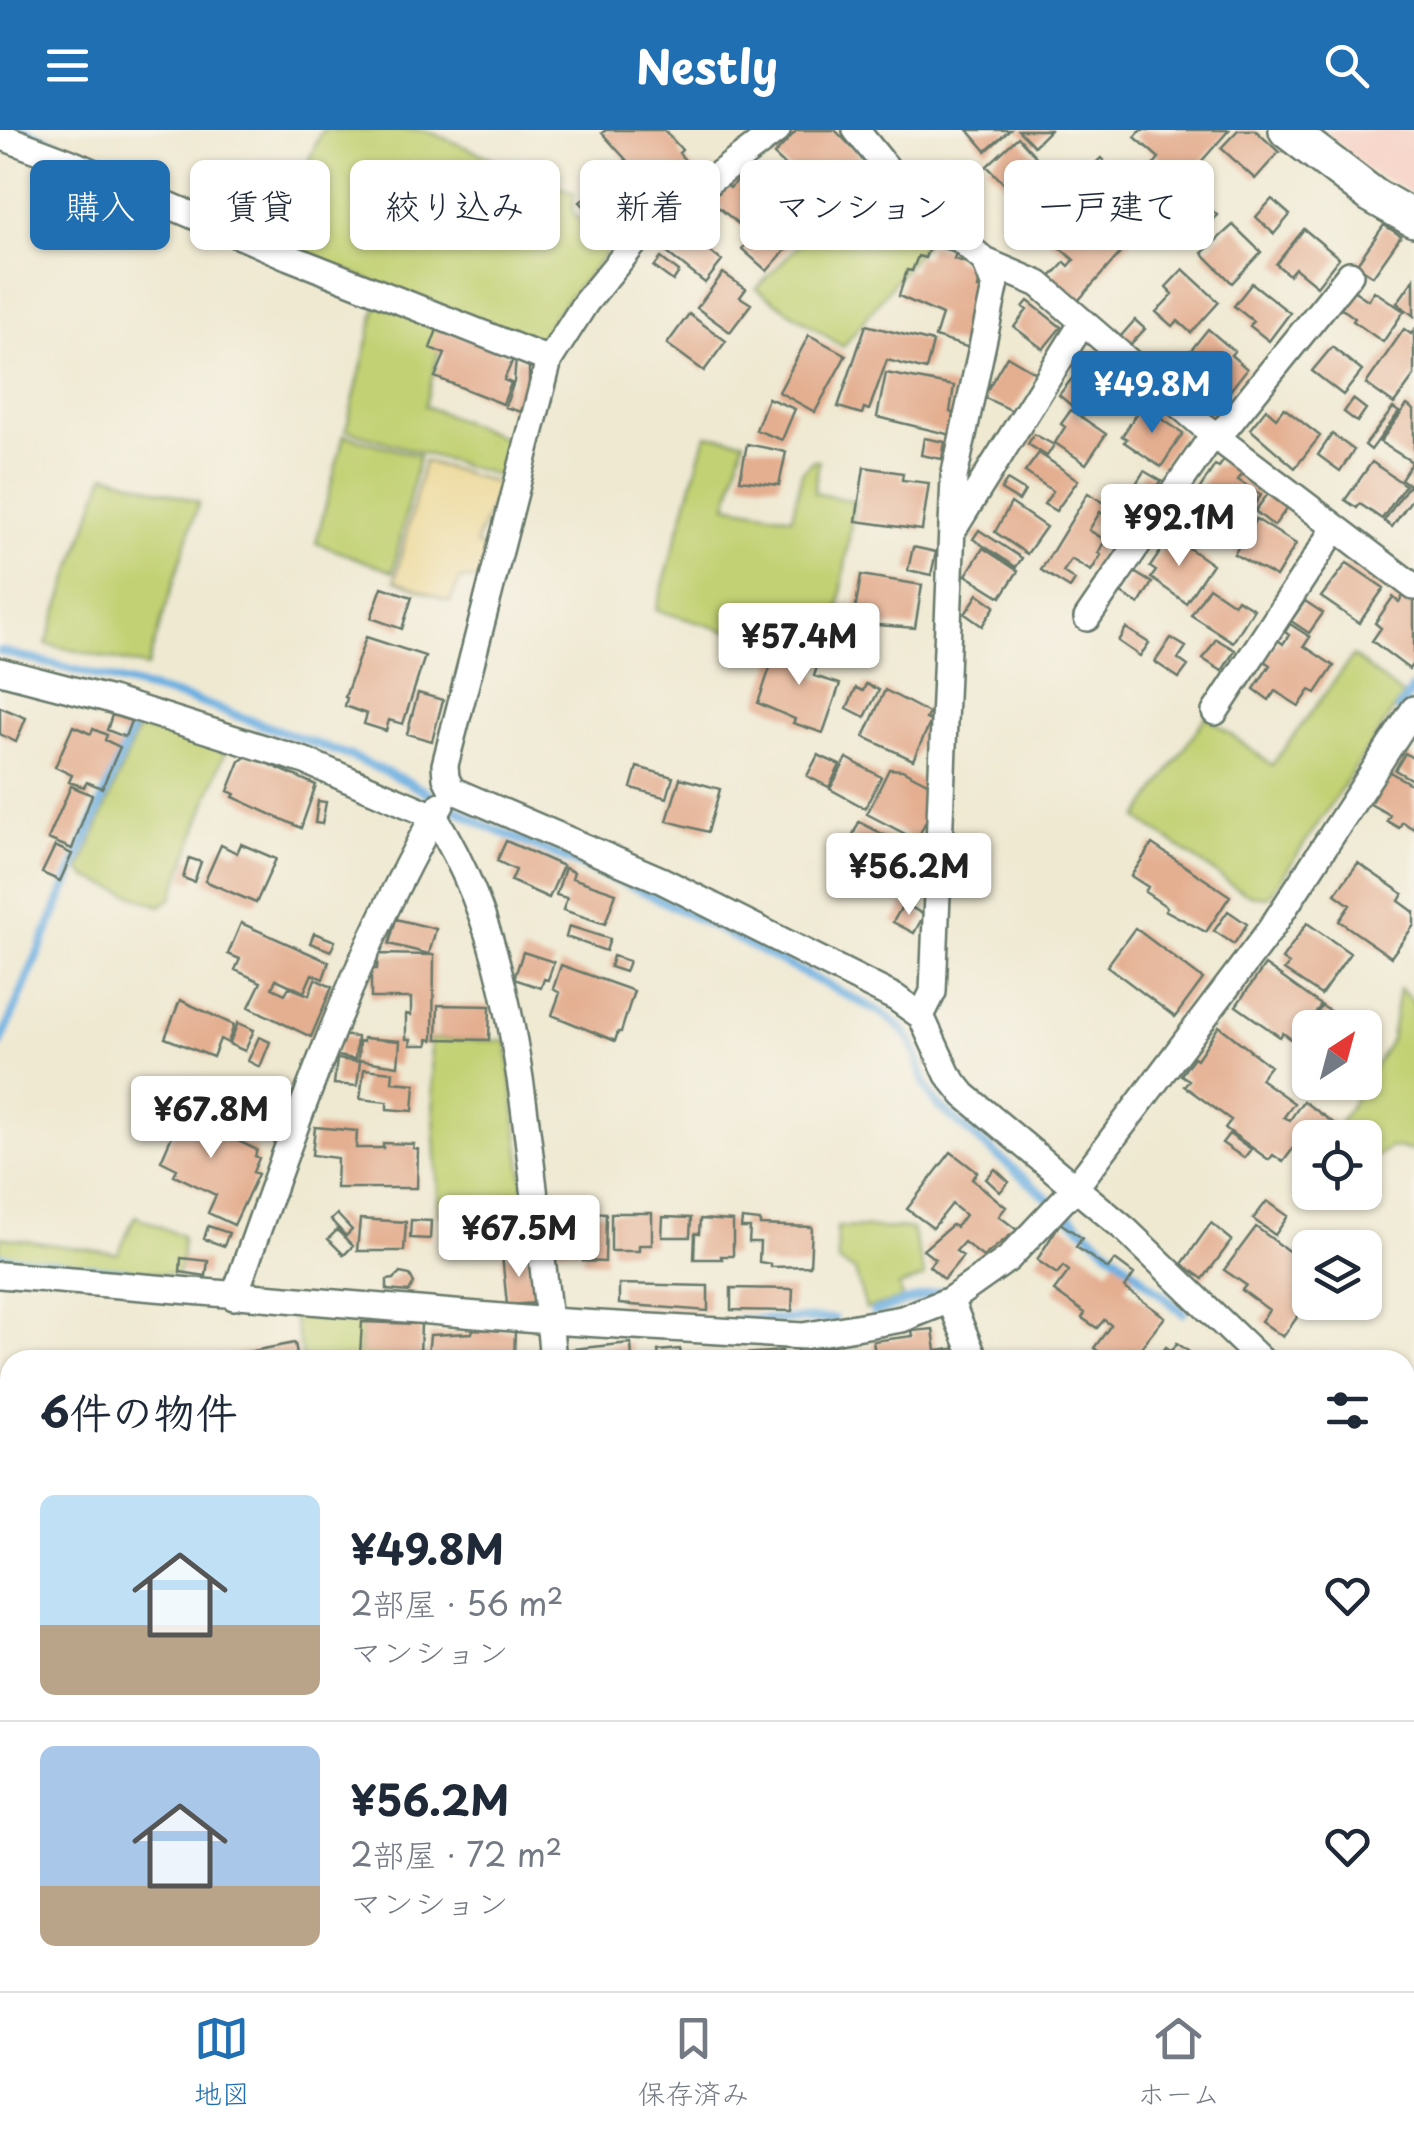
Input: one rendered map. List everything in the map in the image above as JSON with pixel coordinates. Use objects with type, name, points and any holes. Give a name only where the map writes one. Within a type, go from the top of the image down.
[{"type":"main road","points":[[1288,130],[1372,195],[1414,220]]},
{"type":"street","points":[[236,1290],[302,1103],[358,970],[443,802],[446,765],[549,360],[586,302],[644,230],[776,130]]},
{"type":"street","points":[[856,130],[908,193],[985,261],[1039,284],[1216,436],[1414,587]]},
{"type":"street","points":[[0,136],[549,360]]},
{"type":"street","points":[[920,1016],[932,992],[954,477],[995,287],[985,261]]},
{"type":"street","points":[[1087,618],[1206,444],[1228,425],[1350,274]]},
{"type":"street","points":[[952,532],[1082,322]]},
{"type":"street","points":[[1215,712],[1334,529]]},
{"type":"street","points":[[0,671],[108,699],[443,802],[661,880],[896,998],[920,1016],[948,1075],[964,1095],[1063,1202],[1126,1230],[1251,1350]]},
{"type":"street","points":[[0,1275],[548,1313],[803,1336],[902,1319],[950,1300],[1008,1259],[1063,1202],[1270,930],[1414,709]]},
{"type":"street","points":[[443,802],[480,903],[507,998],[525,1114],[552,1350]]},
{"type":"street","points":[[950,1300],[971,1350]]},
{"type":"shaded area","points":[[1325,130],[1414,130],[1414,194],[1367,170]]},
{"type":"green space","points":[[322,130],[425,130],[496,160],[350,160],[350,250],[560,250],[560,187],[574,193],[572,212],[580,220],[580,250],[609,250],[555,314],[537,346],[293,250],[330,250],[330,160],[309,160]]},
{"type":"green space","points":[[794,250],[919,250],[843,347],[756,289]]},
{"type":"green space","points":[[378,300],[444,331],[425,406],[516,443],[508,479],[346,430]]},
{"type":"green space","points":[[344,435],[419,456],[393,572],[316,543]]},
{"type":"green space","points":[[706,435],[744,440],[727,505],[792,517],[802,472],[813,460],[819,461],[814,493],[854,501],[835,639],[828,651],[774,632],[770,644],[656,610]]},
{"type":"green space","points":[[105,474],[199,502],[147,667],[46,644]]},
{"type":"green space","points":[[1353,656],[1403,696],[1269,897],[1250,895],[1235,887],[1138,818],[1206,716],[1272,765]]},
{"type":"green space","points":[[139,727],[225,751],[172,898],[160,906],[86,877],[80,870]]},
{"type":"green space","points":[[1399,989],[1414,1002],[1414,1151],[1390,1147],[1382,1153],[1382,1120],[1341,1120],[1354,1100],[1382,1100],[1382,1055],[1391,1040]]},
{"type":"green space","points":[[430,1039],[507,1041],[527,1212],[439,1215]]},
{"type":"green space","points":[[135,1216],[182,1236],[177,1275],[0,1255],[0,1237],[118,1254]]},
{"type":"green space","points":[[837,1227],[912,1229],[925,1277],[899,1286],[902,1299],[866,1309],[855,1271],[838,1262]]},
{"type":"green space","points":[[301,1309],[364,1315],[359,1350],[301,1350],[293,1316]]},
{"type":"sand","points":[[424,461],[500,484],[476,543],[490,553],[482,580],[460,579],[450,602],[395,580]]},
{"type":"building","points":[[664,130],[682,150],[679,153],[685,160],[626,160],[602,133]]},
{"type":"building","points":[[797,130],[835,130],[864,160],[779,160],[774,155]]},
{"type":"building","points":[[968,130],[1010,130],[986,151]]},
{"type":"building","points":[[1018,130],[1050,130],[1034,146]]},
{"type":"building","points":[[1141,130],[1229,130],[1203,160],[1157,160],[1135,137]]},
{"type":"building","points":[[1238,130],[1255,130],[1279,152],[1255,179],[1221,148]]},
{"type":"building","points":[[1018,137],[1039,160],[1004,160],[1004,184],[987,166]]},
{"type":"building","points":[[740,177],[740,225],[720,209],[720,190],[725,184],[730,188]]},
{"type":"building","points":[[1272,199],[1290,215],[1274,234],[1256,217]]},
{"type":"building","points":[[1233,225],[1261,252],[1232,283],[1202,253],[1214,250],[1214,242]]},
{"type":"building","points":[[1384,225],[1401,236],[1373,276],[1356,265]]},
{"type":"building","points":[[1304,229],[1339,258],[1317,286],[1295,268],[1289,275],[1276,264]]},
{"type":"building","points":[[664,250],[708,250],[722,261],[705,283]]},
{"type":"building","points":[[743,250],[786,250],[767,271]]},
{"type":"building","points":[[928,250],[949,250],[956,252],[954,259],[977,266],[981,274],[978,288],[985,290],[973,349],[935,337],[942,315],[899,296],[907,270],[912,271],[918,256],[925,258]]},
{"type":"building","points":[[1062,250],[1123,250],[1077,302],[1049,279],[1065,262],[1069,266],[1074,260]]},
{"type":"building","points":[[661,258],[679,272],[673,281],[654,267]]},
{"type":"building","points":[[1183,269],[1219,302],[1191,333],[1178,321],[1172,326],[1156,312],[1173,294],[1166,287]]},
{"type":"building","points":[[723,273],[746,289],[740,297],[751,304],[730,332],[697,308]]},
{"type":"building","points":[[1414,279],[1414,316],[1397,303]]},
{"type":"building","points":[[1252,283],[1290,313],[1269,341],[1234,306]]},
{"type":"building","points":[[1353,290],[1368,300],[1374,291],[1404,311],[1383,342],[1341,308]]},
{"type":"building","points":[[1028,301],[1061,327],[1043,349],[1014,327],[1027,310],[1023,307]]},
{"type":"building","points":[[689,314],[726,341],[704,371],[667,344]]},
{"type":"building","points":[[1135,320],[1145,329],[1129,346],[1120,337]]},
{"type":"building","points":[[866,325],[933,342],[926,370],[887,360],[869,410],[864,408],[862,414],[838,407]]},
{"type":"building","points":[[438,327],[514,357],[504,380],[511,383],[503,404],[435,377],[445,354],[430,348]]},
{"type":"building","points":[[1208,329],[1234,351],[1231,355],[1247,369],[1229,392],[1212,378],[1205,386],[1179,365]]},
{"type":"building","points":[[1404,329],[1411,334],[1414,330],[1414,376],[1394,404],[1366,384]]},
{"type":"building","points":[[809,335],[846,355],[815,412],[779,392]]},
{"type":"building","points":[[1332,347],[1362,371],[1343,395],[1312,371]]},
{"type":"building","points":[[1007,356],[1036,373],[1013,411],[983,397]]},
{"type":"building","points":[[516,358],[529,361],[529,387],[521,412],[505,407],[514,382]]},
{"type":"building","points":[[1101,360],[1137,388],[1117,412],[1088,389],[1073,407],[1059,395],[1074,376],[1082,384]]},
{"type":"building","points":[[886,373],[954,386],[951,435],[877,417]]},
{"type":"building","points":[[768,398],[795,409],[782,440],[756,430]]},
{"type":"building","points":[[1353,399],[1366,409],[1357,422],[1344,412]]},
{"type":"building","points":[[1407,405],[1414,410],[1414,488],[1401,479],[1412,462],[1380,442]]},
{"type":"building","points":[[1142,406],[1183,433],[1161,467],[1124,442],[1127,439],[1122,436]]},
{"type":"building","points":[[1284,408],[1320,436],[1295,468],[1250,429],[1266,409],[1276,418]]},
{"type":"building","points":[[1393,408],[1399,412],[1371,450],[1365,445]]},
{"type":"building","points":[[1071,410],[1106,434],[1086,464],[1055,443]]},
{"type":"building","points":[[1034,434],[1054,445],[1047,456],[1028,444]]},
{"type":"building","points":[[1332,434],[1354,450],[1340,471],[1318,455]]},
{"type":"building","points":[[924,438],[945,442],[942,459],[921,455]]},
{"type":"building","points":[[747,444],[786,452],[779,485],[740,480]]},
{"type":"building","points":[[1039,453],[1078,480],[1056,511],[1044,504],[1053,491],[1025,472]]},
{"type":"building","points":[[1224,460],[1243,473],[1238,480],[1261,495],[1238,529],[1193,499],[1215,465],[1219,467]]},
{"type":"building","points":[[1372,462],[1405,485],[1382,519],[1360,504],[1357,508],[1345,500]]},
{"type":"building","points":[[864,467],[903,473],[902,480],[929,483],[922,530],[856,521]]},
{"type":"building","points":[[1144,471],[1161,481],[1149,500],[1132,490]]},
{"type":"building","points":[[1007,480],[1025,491],[1019,501],[1001,490]]},
{"type":"building","points":[[1408,486],[1414,496],[1392,527],[1384,521]]},
{"type":"building","points":[[1088,493],[1119,512],[1113,521],[1100,512],[1089,530],[1105,540],[1098,553],[1101,555],[1091,571],[1071,559],[1063,572],[1075,580],[1070,588],[1041,570]]},
{"type":"building","points":[[1268,494],[1287,508],[1274,526],[1255,511]]},
{"type":"building","points":[[1011,503],[1046,527],[1027,554],[995,532]]},
{"type":"building","points":[[1256,519],[1296,544],[1276,577],[1234,554]]},
{"type":"building","points":[[979,530],[1022,558],[1016,567],[973,539]]},
{"type":"building","points":[[1171,536],[1212,564],[1186,603],[1151,578],[1156,571],[1150,567]]},
{"type":"building","points":[[913,547],[936,552],[931,575],[908,570]]},
{"type":"building","points":[[983,548],[1018,571],[1001,597],[966,575]]},
{"type":"building","points":[[1347,563],[1384,588],[1359,623],[1321,597]]},
{"type":"building","points":[[1134,572],[1152,583],[1139,604],[1121,593]]},
{"type":"building","points":[[861,575],[922,585],[915,628],[853,623]]},
{"type":"building","points":[[382,587],[412,597],[402,629],[371,618]]},
{"type":"building","points":[[1209,587],[1234,604],[1237,599],[1254,609],[1233,642],[1191,615]]},
{"type":"building","points":[[1405,593],[1414,600],[1414,662],[1409,669],[1372,641],[1381,628],[1375,623],[1393,597],[1399,602]]},
{"type":"building","points":[[978,594],[995,606],[982,626],[965,614]]},
{"type":"building","points":[[1305,601],[1323,613],[1309,633],[1291,621]]},
{"type":"building","points":[[1290,624],[1310,637],[1304,646],[1334,666],[1316,693],[1310,690],[1299,706],[1275,691],[1269,700],[1254,689],[1270,665],[1264,661],[1278,640],[1283,644]]},
{"type":"building","points":[[1126,628],[1149,643],[1140,656],[1118,641]]},
{"type":"building","points":[[366,637],[425,656],[403,724],[389,720],[386,731],[364,724],[367,714],[345,706]]},
{"type":"building","points":[[1171,638],[1186,647],[1178,659],[1188,666],[1179,678],[1155,662]]},
{"type":"building","points":[[1216,639],[1235,650],[1222,671],[1203,659]]},
{"type":"building","points":[[779,641],[821,655],[814,676],[840,684],[823,733],[793,723],[795,719],[758,703]]},
{"type":"building","points":[[866,684],[879,690],[865,717],[847,708],[856,688],[863,691]]},
{"type":"building","points":[[885,690],[929,713],[926,719],[931,721],[913,760],[864,737]]},
{"type":"building","points":[[418,693],[443,700],[432,741],[407,734]]},
{"type":"building","points":[[0,707],[26,718],[16,742],[0,734]]},
{"type":"building","points":[[112,715],[131,721],[125,737],[107,730]]},
{"type":"building","points":[[73,726],[91,734],[93,729],[107,735],[105,740],[120,747],[102,788],[87,782],[84,787],[69,782],[72,775],[55,767]]},
{"type":"building","points":[[1405,753],[1414,759],[1414,781],[1395,770]]},
{"type":"building","points":[[248,755],[316,785],[301,828],[233,797],[235,794],[228,791],[240,761]]},
{"type":"building","points":[[818,755],[840,765],[829,787],[807,776]]},
{"type":"building","points":[[847,758],[881,777],[865,808],[830,789]]},
{"type":"building","points":[[637,767],[673,777],[667,798],[631,788]]},
{"type":"building","points":[[889,769],[902,770],[931,785],[932,808],[917,840],[867,814]]},
{"type":"building","points":[[1388,771],[1414,786],[1414,829],[1402,822],[1399,828],[1387,821],[1390,815],[1370,804]]},
{"type":"building","points":[[680,778],[720,789],[708,832],[667,821]]},
{"type":"building","points":[[71,786],[92,795],[72,849],[48,839]]},
{"type":"building","points":[[318,801],[326,802],[322,824],[315,823]]},
{"type":"building","points":[[859,822],[910,848],[896,890],[892,888],[889,892],[859,877],[861,872],[844,863],[856,839],[852,837]]},
{"type":"building","points":[[506,841],[563,866],[549,898],[511,881],[516,870],[497,861]]},
{"type":"building","points":[[241,844],[276,859],[256,903],[205,881],[221,845],[237,853]]},
{"type":"building","points":[[1152,844],[1230,896],[1206,932],[1165,910],[1167,907],[1145,892],[1148,887],[1131,876]]},
{"type":"building","points":[[55,846],[72,854],[60,881],[42,873]]},
{"type":"building","points":[[189,858],[201,862],[194,882],[183,878]]},
{"type":"building","points":[[1358,863],[1403,894],[1399,901],[1414,912],[1414,925],[1391,957],[1339,921],[1350,905],[1335,894]]},
{"type":"building","points":[[565,868],[574,872],[572,878],[616,893],[605,924],[563,910],[567,898],[556,895]]},
{"type":"building","points":[[904,903],[924,915],[914,933],[893,922]]},
{"type":"building","points":[[1228,911],[1247,924],[1234,944],[1214,931]]},
{"type":"building","points":[[396,919],[436,929],[429,954],[389,944]]},
{"type":"building","points":[[241,923],[329,962],[323,979],[312,974],[304,992],[276,979],[272,988],[285,994],[289,987],[309,995],[315,979],[332,987],[311,1037],[249,1007],[261,982],[235,970],[240,959],[228,954]]},
{"type":"building","points":[[1307,923],[1350,953],[1321,995],[1284,970],[1289,964],[1282,959]]},
{"type":"building","points":[[569,926],[610,939],[606,951],[566,937]]},
{"type":"building","points":[[1135,928],[1203,979],[1175,1017],[1107,966]]},
{"type":"building","points":[[314,933],[335,941],[331,951],[310,943]]},
{"type":"building","points":[[523,952],[554,962],[541,988],[514,979]]},
{"type":"building","points":[[378,954],[434,955],[433,1040],[428,1039],[428,1045],[410,1045],[411,1039],[406,1039],[406,1014],[411,1015],[411,998],[371,998],[371,969],[377,969]]},
{"type":"building","points":[[613,956],[629,961],[625,972],[610,967]]},
{"type":"building","points":[[561,965],[634,991],[615,1041],[552,1015],[560,993],[553,989]]},
{"type":"building","points":[[1265,965],[1321,1005],[1317,1010],[1292,1010],[1292,1040],[1283,1033],[1280,1037],[1236,1006]]},
{"type":"building","points":[[180,1000],[234,1025],[228,1043],[220,1039],[213,1057],[165,1038]]},
{"type":"building","points":[[438,1005],[490,1006],[489,1040],[437,1039]]},
{"type":"building","points":[[238,1023],[254,1030],[245,1051],[229,1044]]},
{"type":"building","points":[[1219,1026],[1270,1066],[1260,1079],[1294,1103],[1284,1117],[1290,1120],[1303,1101],[1329,1120],[1292,1120],[1292,1150],[1283,1162],[1273,1155],[1269,1160],[1225,1128],[1231,1120],[1184,1086],[1189,1080],[1181,1075],[1194,1057],[1197,1059]]},
{"type":"building","points":[[340,1035],[357,1037],[355,1059],[337,1056]]},
{"type":"building","points":[[259,1037],[270,1042],[260,1067],[248,1061]]},
{"type":"building","points":[[363,1038],[400,1041],[398,1066],[358,1060],[359,1041],[363,1042]]},
{"type":"building","points":[[337,1059],[360,1062],[357,1086],[334,1084]]},
{"type":"building","points":[[364,1069],[393,1072],[392,1082],[415,1084],[413,1111],[387,1109],[387,1102],[360,1099]]},
{"type":"building","points":[[177,1096],[202,1108],[197,1121],[257,1150],[255,1156],[259,1158],[253,1172],[258,1174],[234,1225],[208,1213],[216,1195],[174,1175],[177,1169],[161,1161],[178,1122],[167,1116]]},
{"type":"building","points":[[315,1127],[357,1131],[356,1148],[383,1148],[383,1143],[414,1144],[413,1148],[418,1149],[417,1188],[336,1188],[337,1158],[312,1155]]},
{"type":"building","points":[[1229,1134],[1251,1149],[1244,1158],[1222,1143]]},
{"type":"building","points":[[951,1152],[977,1172],[972,1179],[1006,1207],[999,1216],[1017,1230],[983,1257],[964,1242],[956,1251],[963,1256],[944,1279],[929,1266],[935,1259],[923,1250],[952,1225],[956,1227],[965,1215],[952,1204],[933,1228],[907,1209]]},
{"type":"building","points":[[995,1169],[1009,1182],[1000,1192],[986,1179]]},
{"type":"building","points":[[1267,1201],[1288,1216],[1275,1235],[1253,1219]]},
{"type":"building","points":[[544,1211],[606,1213],[605,1262],[583,1261],[582,1250],[556,1249],[556,1244],[548,1243]]},
{"type":"building","points":[[611,1213],[652,1213],[652,1245],[639,1245],[639,1251],[611,1251]]},
{"type":"building","points":[[337,1214],[352,1230],[346,1236],[331,1220]]},
{"type":"building","points":[[663,1217],[691,1218],[690,1237],[662,1237]]},
{"type":"building","points":[[360,1219],[406,1222],[404,1251],[357,1251]]},
{"type":"building","points":[[700,1219],[733,1221],[733,1256],[694,1259]]},
{"type":"building","points":[[742,1219],[760,1221],[760,1225],[812,1227],[810,1266],[771,1267],[759,1262],[760,1242],[749,1242],[750,1228],[741,1228]]},
{"type":"building","points":[[411,1220],[431,1221],[430,1239],[410,1238]]},
{"type":"building","points":[[1060,1223],[1082,1238],[1076,1247],[1108,1269],[1115,1260],[1134,1274],[1125,1288],[1165,1317],[1139,1350],[1097,1350],[1094,1348],[1111,1325],[1104,1320],[1097,1328],[1082,1318],[1085,1313],[1054,1291],[1069,1271],[1063,1266],[1057,1274],[1037,1260]]},
{"type":"building","points":[[1211,1223],[1232,1240],[1203,1279],[1182,1264]]},
{"type":"building","points":[[208,1226],[229,1233],[224,1246],[204,1239]]},
{"type":"building","points":[[1256,1227],[1292,1254],[1292,1320],[1295,1320],[1283,1337],[1261,1321],[1269,1310],[1242,1290],[1246,1285],[1224,1270]]},
{"type":"building","points":[[337,1230],[353,1246],[344,1255],[328,1239]]},
{"type":"building","points":[[502,1255],[528,1255],[537,1303],[507,1305]]},
{"type":"building","points":[[181,1258],[208,1261],[206,1276],[180,1272]]},
{"type":"building","points":[[400,1273],[410,1275],[414,1283],[409,1292],[387,1290],[387,1280]]},
{"type":"building","points":[[619,1284],[708,1286],[708,1311],[619,1304]]},
{"type":"building","points":[[731,1288],[793,1289],[792,1311],[731,1310]]},
{"type":"building","points":[[362,1322],[421,1324],[420,1350],[360,1350]]},
{"type":"building","points":[[473,1329],[515,1331],[514,1350],[428,1350],[430,1335],[472,1333]]},
{"type":"building","points":[[933,1329],[936,1350],[874,1350],[873,1341],[913,1336],[912,1331]]},
{"type":"building","points":[[295,1343],[296,1350],[258,1350]]},
{"type":"building","points":[[631,1343],[631,1350],[562,1350]]},
{"type":"building","points":[[839,1347],[839,1350],[797,1350]]},
{"type":"waterway","points":[[22,130],[66,148]]},
{"type":"waterway","points":[[0,651],[193,700],[350,756],[408,782],[484,825],[641,890],[880,1012],[907,1036],[923,1080],[940,1107],[1183,1313]]},
{"type":"waterway","points":[[1399,709],[1414,687]]},
{"type":"waterway","points":[[0,1044],[135,722]]},
{"type":"waterway","points":[[288,1111],[302,1075]]},
{"type":"waterway","points":[[0,1257],[146,1275]]},
{"type":"waterway","points":[[874,1312],[940,1291]]},
{"type":"waterway","points":[[505,1305],[544,1308]]},
{"type":"waterway","points":[[739,1320],[834,1319]]}]
